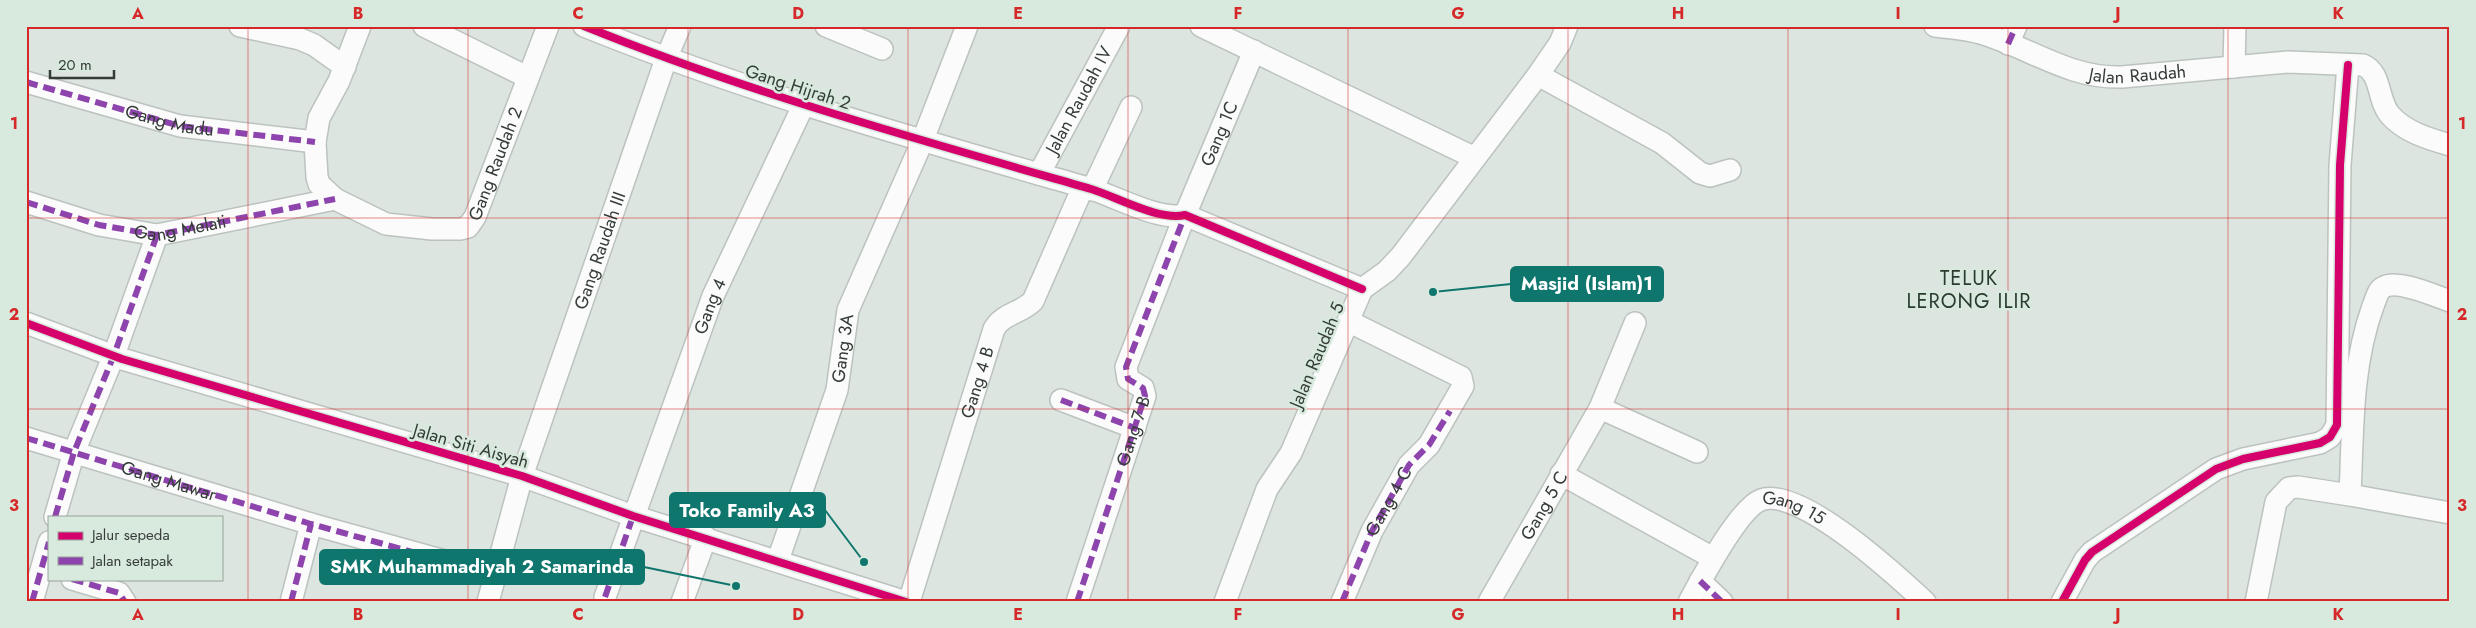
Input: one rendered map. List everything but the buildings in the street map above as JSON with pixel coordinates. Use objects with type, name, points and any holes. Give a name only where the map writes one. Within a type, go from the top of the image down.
[{"type":"street","points":[[240,26],[300,39],[314,45],[344,67]]},
{"type":"street","points":[[335,199],[319,184],[315,142],[319,118],[344,67],[360,26]]},
{"type":"street","points":[[424,26],[526,77]]},
{"type":"street","name":"Gang Raudah 2","points":[[335,199],[386,224],[432,229],[460,229],[468,227],[475,217],[526,77],[548,26]]},
{"type":"street","name":"Gang Hijrah 2","points":[[584,26],[666,59],[922,142],[1087,188],[1169,216],[1184,215],[1362,289]]},
{"type":"street","name":"Gang Raudah III","points":[[488,602],[522,476],[666,59],[680,26]]},
{"type":"street","points":[[826,26],[882,49]]},
{"type":"street","name":"Gang 3A","points":[[778,560],[837,390],[848,310],[922,142],[967,26]]},
{"type":"street","name":"Jalan Raudah IV","points":[[1039,174],[1119,26]]},
{"type":"street","points":[[1201,26],[1475,158]]},
{"type":"street","name":"Jalan Raudah 5","points":[[1225,602],[1267,489],[1291,452],[1362,289],[1387,271],[1401,256],[1538,75],[1560,44],[1567,26]]},
{"type":"street","name":"Jalan Raudah","points":[[1935,26],[1981,34],[2012,35],[2061,67],[2099,77],[2122,77],[2288,62],[2363,64],[2370,68],[2383,104],[2390,115],[2403,126],[2417,134],[2450,145]]},
{"type":"street","points":[[2234,67],[2235,26]]},
{"type":"street","name":"Gang 1C","points":[[1184,215],[1254,52]]},
{"type":"street","points":[[2062,602],[2085,560],[2092,552],[2206,474],[2243,459],[2320,443],[2335,432],[2337,425],[2340,165],[2348,65]]},
{"type":"street","points":[[1538,75],[1662,143],[1700,174],[1710,176],[1730,170]]},
{"type":"street","name":"Gang Madu","points":[[26,82],[180,126],[315,142]]},
{"type":"street","name":"Gang 4","points":[[605,597],[716,286],[804,104]]},
{"type":"street","name":"Gang 4 B","points":[[907,602],[994,329],[998,322],[1026,308],[1033,301],[1087,188],[1131,107]]},
{"type":"street","name":"Gang Melati","points":[[26,202],[99,225],[157,235],[335,199]]},
{"type":"street","name":"Gang 7 B","points":[[1077,602],[1135,428],[1145,390],[1128,379],[1126,367],[1184,215]]},
{"type":"street","points":[[55,516],[74,452],[114,356],[157,235]]},
{"type":"street","points":[[2350,495],[2357,370],[2367,324],[2379,291],[2386,286],[2396,285],[2450,301]]},
{"type":"street","name":"Gang 4 C","points":[[1342,602],[1372,531],[1409,465],[1429,445],[1463,386],[1461,377],[1348,321]]},
{"type":"street","name":"Jalan Siti Aisyah","points":[[26,323],[114,356],[522,476],[634,516],[706,537],[907,602]]},
{"type":"street","name":"Gang 5 C","points":[[1489,602],[1600,408],[1635,323]]},
{"type":"street","points":[[1061,400],[1135,428]]},
{"type":"street","points":[[1600,408],[1697,452]]},
{"type":"street","name":"Gang Mawar","points":[[26,438],[311,524],[496,575]]},
{"type":"street","points":[[1561,474],[1713,558]]},
{"type":"street","points":[[2256,602],[2276,502],[2289,488],[2298,487],[2448,508]]},
{"type":"street","name":"Gang 15","points":[[1689,602],[1713,558],[1754,503],[1762,499],[1780,500],[1809,513],[1847,535],[1873,555],[1925,602]]},
{"type":"street","points":[[291,602],[311,524]]},
{"type":"street","points":[[682,602],[706,537]]},
{"type":"street","points":[[32,602],[45,571],[48,549]]},
{"type":"street","points":[[75,580],[119,593],[126,602]]},
{"type":"street","points":[[1700,581],[1722,602]]},
{"type":"marked path","points":[[2008,44],[2016,26]]},
{"type":"marked path","points":[[26,82],[180,126],[315,142]]},
{"type":"marked path","points":[[26,202],[99,225],[157,235],[335,199]]},
{"type":"marked path","points":[[1077,602],[1145,396],[1143,388],[1128,379],[1126,367],[1185,215]]},
{"type":"marked path","points":[[55,516],[74,452],[114,355],[157,235]]},
{"type":"marked path","points":[[1061,400],[1135,428]]},
{"type":"marked path","points":[[1342,602],[1372,531],[1409,465],[1429,445],[1450,411]]},
{"type":"marked path","points":[[26,438],[311,524],[496,575]]},
{"type":"marked path","points":[[605,597],[633,516]]},
{"type":"marked path","points":[[291,602],[311,524]]},
{"type":"marked path","points":[[32,602],[48,546]]},
{"type":"marked path","points":[[75,580],[119,593],[125,602]]},
{"type":"marked path","points":[[1700,581],[1722,602]]},
{"type":"cycle path","points":[[584,26],[709,73],[835,114],[1091,189],[1151,212],[1163,215],[1185,215],[1362,289]]},
{"type":"cycle path","points":[[2062,602],[2085,560],[2092,552],[2216,469],[2243,459],[2320,443],[2330,437],[2337,425],[2340,165],[2348,65]]},
{"type":"cycle path","points":[[26,323],[122,359],[522,476],[633,516],[906,602]]},
{"type":"place","name":"Masjid (Islam)1","points":[[1433,292]]},
{"type":"place","name":"Toko Family A3","points":[[864,562]]},
{"type":"place","name":"SMK Muhammadiyah 2 Samarinda","points":[[736,586]]},
{"type":"district","name":"TELUK LERONG ILIR","points":[[1969,290]]}]
